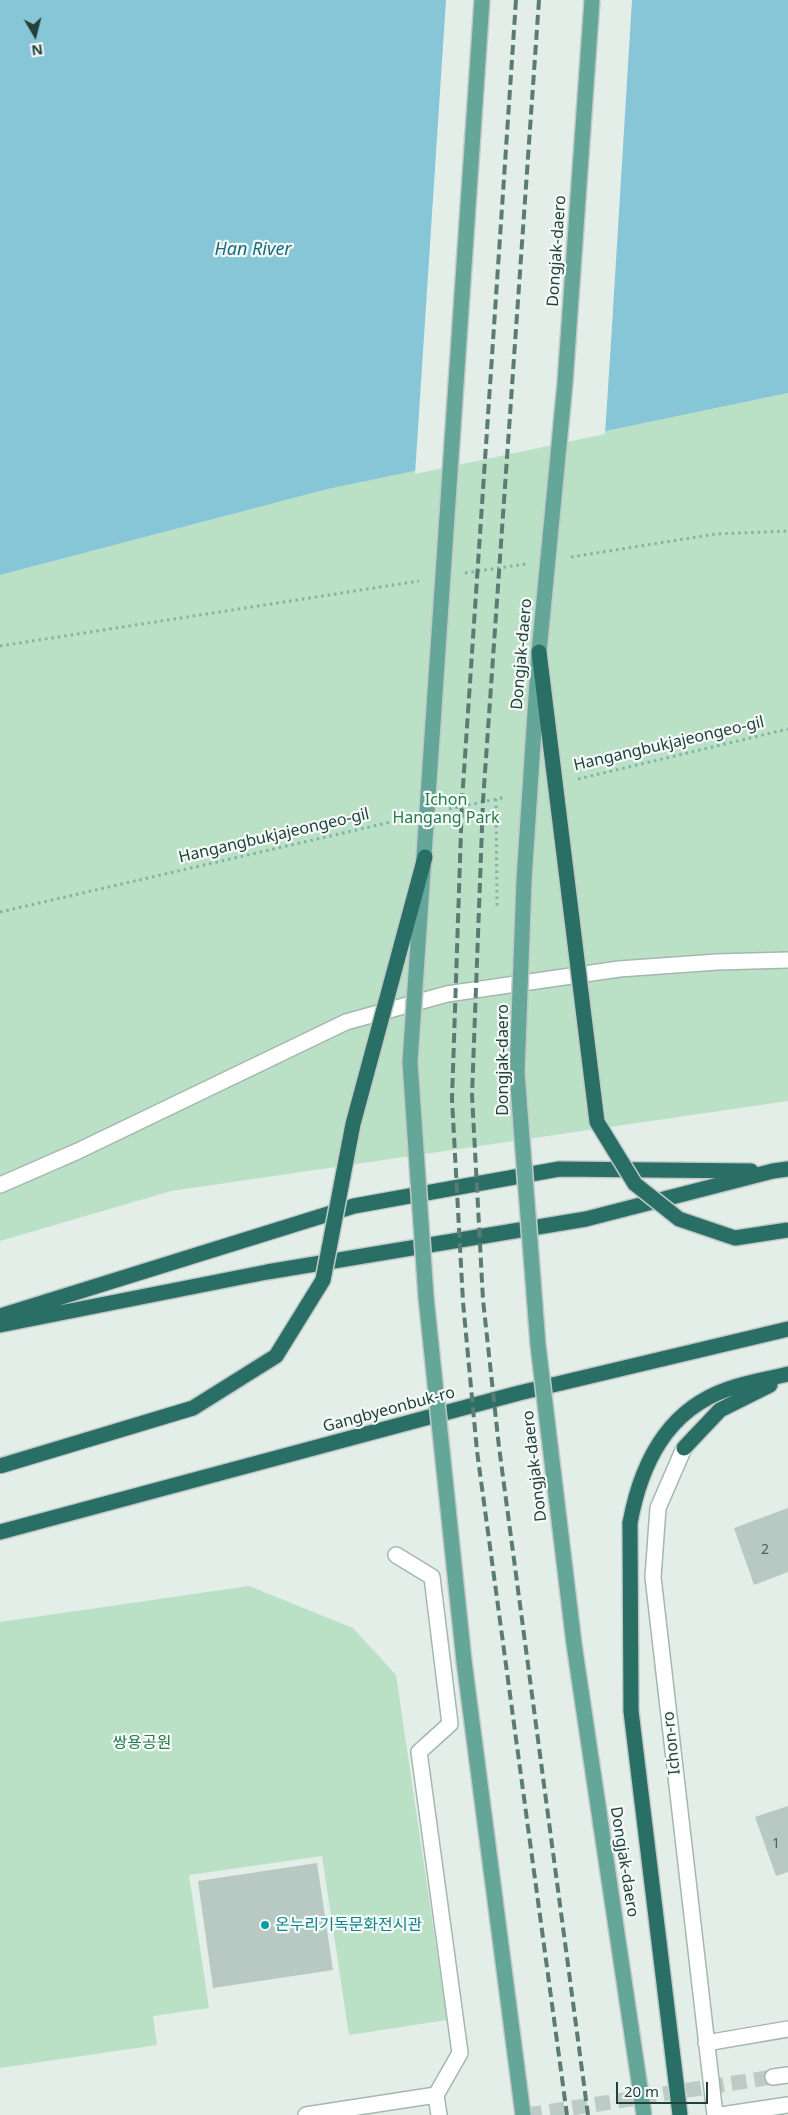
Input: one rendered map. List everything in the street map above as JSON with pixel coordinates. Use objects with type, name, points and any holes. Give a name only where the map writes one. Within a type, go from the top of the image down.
[{"type":"highway","points":[[538,652],[598,1122],[635,1184],[679,1219],[735,1238],[788,1230]]},
{"type":"highway","points":[[0,1466],[193,1408],[276,1356],[323,1280],[353,1124],[424,857]]},
{"type":"highway","points":[[0,1316],[354,1206],[559,1169],[773,1171]]},
{"type":"highway","points":[[0,1325],[267,1272],[586,1219],[773,1171],[788,1169]]},
{"type":"highway","name":"Gangbyeonbuk-ro","points":[[0,1532],[519,1393],[788,1329]]},
{"type":"highway","points":[[684,1448],[720,1410],[788,1376]]},
{"type":"highway","points":[[680,2115],[631,1711],[630,1523],[635,1494],[644,1473],[660,1440],[672,1425],[695,1406],[720,1392],[788,1376]]},
{"type":"main road","points":[[482,0],[410,1062],[426,1297],[464,1661],[523,2115]]},
{"type":"main road","name":"Dongjak-daero","points":[[592,0],[565,383],[538,652],[524,880],[517,1072],[538,1345],[570,1615],[644,2115]]},
{"type":"street","points":[[0,1185],[78,1151],[346,1022],[447,994],[619,969],[726,961],[788,960]]},
{"type":"street","name":"Ichon-ro","points":[[684,1448],[658,1508],[653,1577],[715,2115]]},
{"type":"street","points":[[396,1555],[432,1577],[450,1724],[419,1752],[460,2053],[436,2095],[439,2115]]},
{"type":"street","points":[[706,2043],[788,2029]]},
{"type":"street","points":[[772,2077],[788,2075]]},
{"type":"street","points":[[306,2115],[436,2095]]},
{"type":"street","points":[[721,2115],[788,2105]]},
{"type":"path","points":[[569,557],[716,534],[788,531]]},
{"type":"path","points":[[461,574],[530,563]]},
{"type":"path","points":[[0,646],[422,580]]},
{"type":"path","name":"Hangangbukjajeongeo-gil","points":[[570,781],[788,729]]},
{"type":"path","points":[[447,810],[514,795]]},
{"type":"path","points":[[496,799],[497,908]]},
{"type":"path","name":"Hangangbukjajeongeo-gil","points":[[0,912],[408,818]]},
{"type":"green space","name":"Ichon Hangang Park","points":[[788,393],[788,1101],[171,1191],[0,1241],[0,575],[328,489]]},
{"type":"green space","name":"쌍용공원","points":[[249,1586],[353,1628],[396,1675],[447,2020],[349,2035],[322,1856],[189,1875],[209,2008],[153,2016],[157,2045],[0,2068],[0,1622]]},
{"type":"water","name":"Han River","points":[[0,0],[788,0],[788,393],[328,489],[0,575]]},
{"type":"pier","points":[[446,0],[632,0],[605,434],[415,474]]},
{"type":"building","points":[[788,1508],[788,1572],[754,1585],[734,1528]]},
{"type":"building","points":[[788,1806],[788,1872],[776,1876],[755,1817]]},
{"type":"building","name":"온누리기독문화전시관","points":[[317,1863],[333,1970],[213,1988],[198,1881]]},
{"type":"tunnel","points":[[527,2115],[773,2077]]},
{"type":"railway","points":[[516,0],[462,801],[452,1099],[463,1302],[477,1451],[567,2115]]},
{"type":"railway","points":[[539,0],[483,801],[472,1095],[483,1300],[499,1447],[588,2115]]},
{"type":"place","name":"온누리기독문화전시관","points":[[265,1925]]}]
